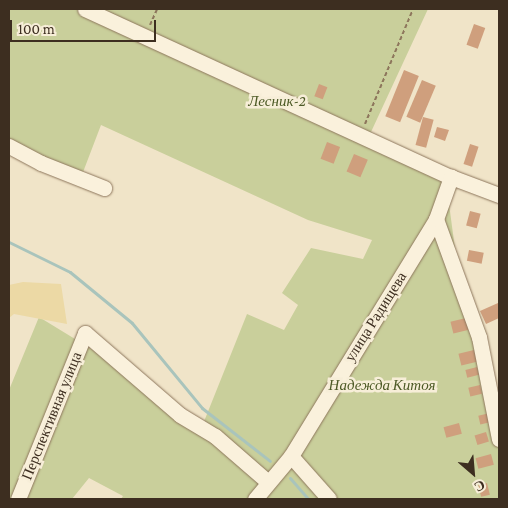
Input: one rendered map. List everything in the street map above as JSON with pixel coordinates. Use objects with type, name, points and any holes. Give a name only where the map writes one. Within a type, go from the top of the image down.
[{"type":"street","points":[[85,9],[145,34],[362,133],[451,177],[499,195]]},
{"type":"street","points":[[9,146],[41,163],[104,188]]},
{"type":"street","name":"улица Радищева","points":[[255,499],[291,456],[436,219],[451,177]]},
{"type":"street","points":[[436,219],[479,337],[496,398],[499,439]]},
{"type":"street","name":"Перспективная улица","points":[[18,499],[85,332],[180,415],[215,436],[268,482]]},
{"type":"street","points":[[291,456],[329,499]]},
{"type":"path","points":[[145,34],[157,9]]},
{"type":"path","points":[[362,133],[413,9]]},
{"type":"green space","name":"Надежда Китоя","points":[[9,9],[428,9],[371,132],[457,186],[449,204],[456,256],[486,333],[499,400],[499,499],[121,499],[123,496],[89,478],[72,499],[9,499],[9,390],[39,317],[129,372],[199,434],[247,314],[284,330],[298,305],[282,293],[311,248],[363,259],[372,240],[308,220],[101,125],[80,180],[9,148]]},
{"type":"sand","points":[[23,282],[61,284],[67,324],[14,314],[9,318],[9,285]]},
{"type":"building","points":[[474,24],[485,28],[478,49],[466,45]]},
{"type":"building","points":[[404,70],[419,76],[400,122],[385,116]]},
{"type":"building","points":[[422,80],[436,86],[420,123],[406,117]]},
{"type":"building","points":[[319,84],[327,87],[323,99],[314,96]]},
{"type":"building","points":[[423,117],[434,120],[426,148],[415,145]]},
{"type":"building","points":[[437,127],[449,130],[445,141],[434,137]]},
{"type":"building","points":[[327,142],[340,147],[334,164],[321,159]]},
{"type":"building","points":[[470,144],[479,147],[472,167],[464,164]]},
{"type":"building","points":[[354,154],[368,160],[360,177],[347,171]]},
{"type":"building","points":[[470,211],[481,214],[477,228],[466,225]]},
{"type":"building","points":[[469,250],[484,253],[482,264],[467,261]]},
{"type":"building","points":[[498,303],[499,318],[486,324],[480,311]]},
{"type":"building","points":[[466,318],[469,330],[453,334],[450,322]]},
{"type":"building","points":[[474,350],[477,362],[461,366],[458,354]]},
{"type":"building","points":[[477,367],[479,375],[467,378],[465,370]]},
{"type":"building","points":[[480,385],[482,394],[470,396],[468,388]]},
{"type":"building","points":[[490,413],[492,422],[480,424],[478,416]]},
{"type":"building","points":[[459,423],[462,434],[446,438],[444,427]]},
{"type":"building","points":[[486,432],[489,442],[477,445],[475,436]]},
{"type":"building","points":[[491,454],[494,465],[478,469],[476,458]]},
{"type":"building","points":[[487,483],[490,495],[481,497],[478,485]]},
{"type":"waterway","points":[[9,242],[70,272],[132,323],[202,408],[270,461]]},
{"type":"waterway","points":[[290,478],[308,499]]},
{"type":"park label","name":"Лесник-2","points":[[277,102]]}]
